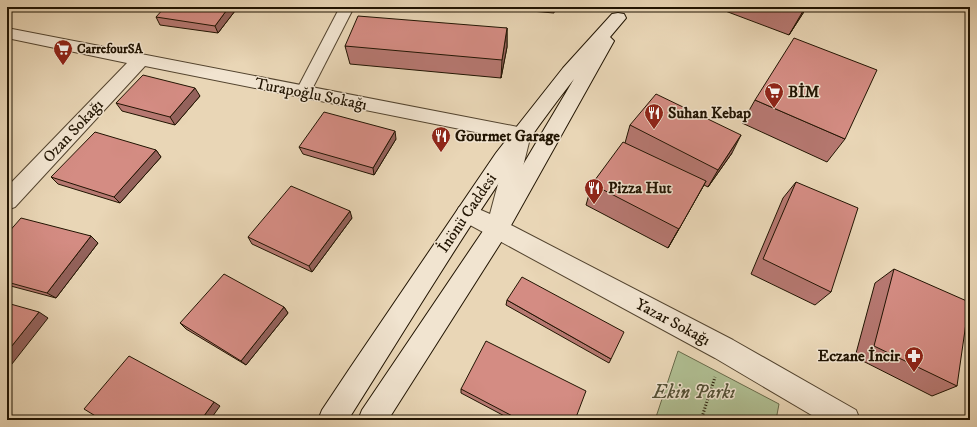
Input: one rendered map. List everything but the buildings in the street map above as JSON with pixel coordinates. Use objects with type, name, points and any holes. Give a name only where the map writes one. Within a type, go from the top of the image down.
[{"type":"street","name":"İnönü Caddesi","points":[[332,420],[467,213],[521,134],[580,58],[621,12]]},
{"type":"street","name":"İnönü Caddesi","points":[[372,420],[497,229],[580,89],[621,12]]},
{"type":"street","name":"Turapoğlu Sokağı","points":[[7,33],[303,93],[521,134]]},
{"type":"street","name":"Ozan Sokağı","points":[[7,201],[140,60]]},
{"type":"street","points":[[497,229],[521,134]]},
{"type":"street","name":"Yazar Sokağı","points":[[467,213],[724,349],[846,420]]},
{"type":"lane","points":[[303,93],[347,7]]},
{"type":"path","points":[[701,420],[724,349]]},
{"type":"green space","name":"Ekin Parkı","points":[[678,351],[779,404],[776,420],[655,420]]},
{"type":"place","name":"CarrefourSA","points":[[63,66]]},
{"type":"place","name":"BİM","points":[[774,109]]},
{"type":"place","name":"Suhan Kebap","points":[[654,130]]},
{"type":"place","name":"Gourmet Garage","points":[[441,153]]},
{"type":"place","name":"Pizza Hut","points":[[594,205]]},
{"type":"place","name":"Eczane İncir","points":[[914,373]]}]
